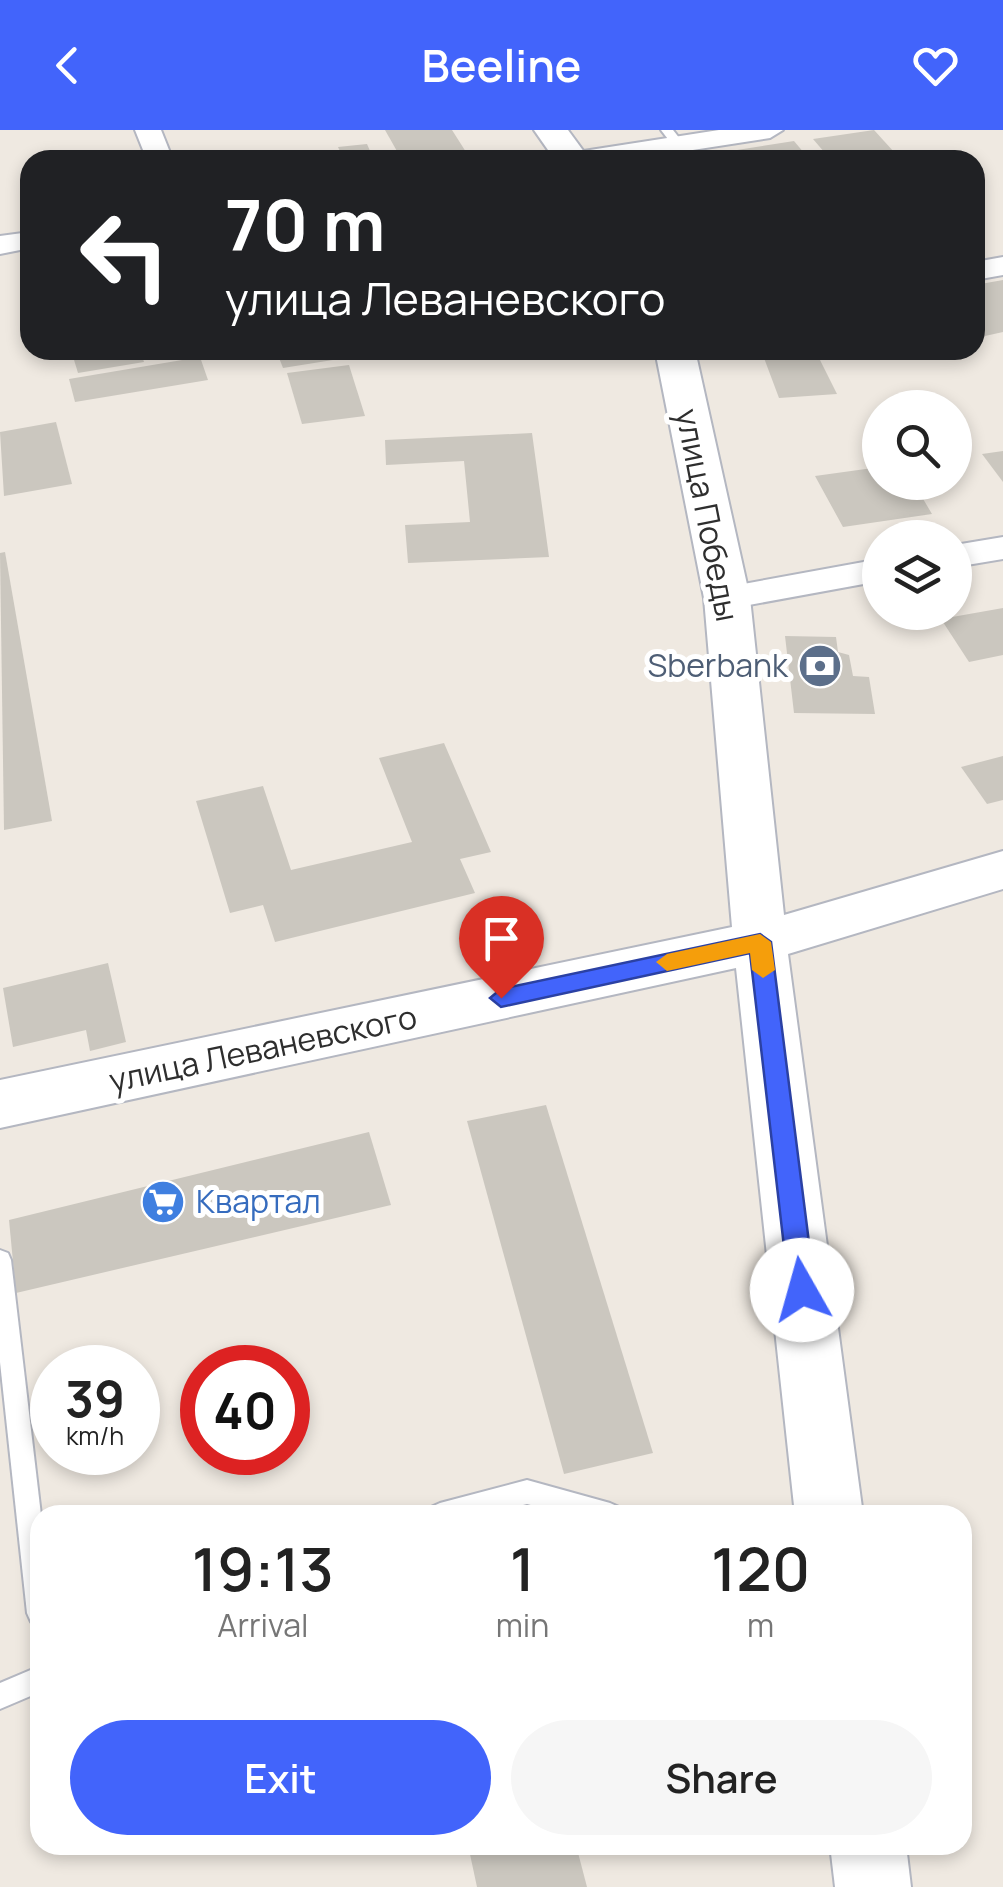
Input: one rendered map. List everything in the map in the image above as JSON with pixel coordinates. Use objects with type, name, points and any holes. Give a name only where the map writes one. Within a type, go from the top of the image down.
[{"type":"street","points":[[552,130],[567,150]]},
{"type":"street","points":[[617,150],[672,137],[770,130]]},
{"type":"street","name":"улица Победы","points":[[677,360],[727,598],[760,942],[827,1505]]},
{"type":"street","points":[[972,553],[1003,548]]},
{"type":"street","points":[[727,598],[862,573]]},
{"type":"street","name":"улица Леваневского","points":[[0,1104],[760,942],[1003,870]]},
{"type":"street","points":[[869,1855],[873,1887]]},
{"type":"lane","points":[[0,1260],[30,1524]]},
{"type":"lane","points":[[478,1505],[527,1492],[574,1505]]},
{"type":"lane","points":[[0,1696],[30,1684]]},
{"type":"building","points":[[385,130],[452,130],[465,150],[396,150]]},
{"type":"building","points":[[874,130],[892,150],[822,150],[813,139]]},
{"type":"building","points":[[794,141],[802,150],[737,150]]},
{"type":"building","points":[[367,144],[370,150],[339,150],[338,147]]},
{"type":"building","points":[[1003,280],[1003,332],[985,336],[985,283]]},
{"type":"building","points":[[74,360],[144,362],[78,373]]},
{"type":"building","points":[[201,360],[208,380],[75,402],[69,379]]},
{"type":"building","points":[[280,360],[333,360],[283,368]]},
{"type":"building","points":[[765,360],[820,360],[837,394],[779,398]]},
{"type":"building","points":[[349,365],[365,416],[302,424],[287,373]]},
{"type":"building","points":[[56,422],[72,484],[4,496],[0,432]]},
{"type":"building","points":[[532,433],[549,557],[408,563],[405,525],[470,522],[464,461],[386,465],[385,440]]},
{"type":"building","points":[[1003,451],[1003,482],[982,454]]},
{"type":"building","points":[[862,469],[862,500],[924,500],[932,514],[862,520],[862,524],[843,527],[815,476]]},
{"type":"building","points":[[5,552],[52,821],[4,830],[0,553]]},
{"type":"building","points":[[1003,608],[1003,655],[969,662],[948,630],[972,630],[972,614]]},
{"type":"building","name":"Sberbank","points":[[785,636],[836,637],[838,652],[849,655],[853,676],[869,677],[875,714],[794,713]]},
{"type":"building","points":[[444,743],[491,852],[460,859],[475,893],[275,942],[263,905],[230,913],[196,801],[263,786],[291,870],[412,842],[379,758]]},
{"type":"building","points":[[1003,756],[1003,800],[987,804],[961,767]]},
{"type":"building","points":[[108,963],[126,1042],[90,1051],[86,1030],[13,1047],[3,988]]},
{"type":"building","points":[[546,1105],[653,1453],[564,1474],[467,1121]]},
{"type":"building","points":[[369,1132],[391,1205],[16,1293],[9,1220]]},
{"type":"building","points":[[470,1855],[579,1855],[587,1887],[477,1887]]},
{"type":"slow traffic","points":[[667,962],[760,942],[763,970]]},
{"type":"place","name":"Sberbank","points":[[820,666]]},
{"type":"place","name":"Квартал","points":[[163,1202]]},
{"type":"route","points":[[501,998],[760,942],[802,1290]]}]
